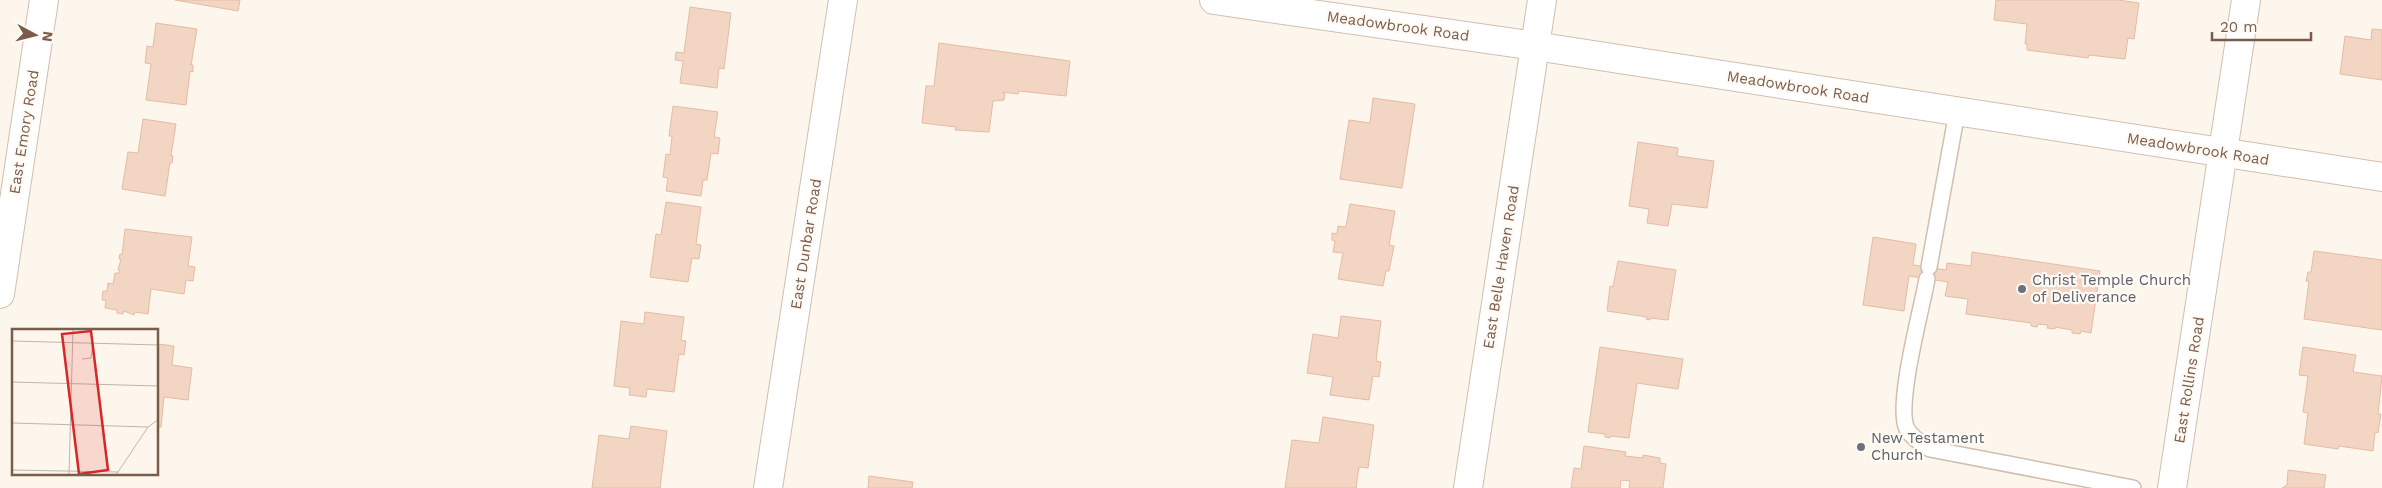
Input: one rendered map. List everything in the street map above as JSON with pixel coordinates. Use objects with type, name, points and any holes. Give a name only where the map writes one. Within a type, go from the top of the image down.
[{"type":"street","name":"East Emory Road","points":[[0,294],[44,0]]},
{"type":"street","name":"East Dunbar Road","points":[[768,488],[843,0]]},
{"type":"street","name":"Meadowbrook Road","points":[[1214,0],[1535,46],[2223,154],[2382,177]]},
{"type":"street","name":"East Belle Haven Road","points":[[1468,488],[1542,0]]},
{"type":"street","name":"East Rollins Road","points":[[2172,488],[2246,0]]},
{"type":"lane","points":[[1957,112],[1904,394],[1906,428],[1914,438],[1930,449],[2133,488]]},
{"type":"building","points":[[175,0],[240,0],[238,11]]},
{"type":"building","points":[[1996,0],[2118,0],[2139,3],[2134,39],[2128,38],[2125,59],[2089,55],[2088,58],[2027,50],[2027,44],[2025,44],[2027,24],[1994,20]]},
{"type":"building","points":[[690,7],[731,13],[724,69],[719,68],[717,88],[680,83],[683,61],[675,60],[676,52],[684,53]]},
{"type":"building","points":[[156,23],[197,29],[191,65],[193,65],[193,72],[190,71],[186,105],[146,100],[151,64],[145,63],[147,46],[153,47]]},
{"type":"building","points":[[2372,29],[2382,30],[2382,80],[2340,74],[2345,36],[2371,40]]},
{"type":"building","points":[[939,43],[1070,61],[1066,96],[1019,91],[1018,94],[1002,92],[1005,94],[1004,100],[993,101],[989,132],[955,130],[956,127],[922,123],[926,86],[934,86]]},
{"type":"building","points":[[1373,98],[1415,104],[1402,188],[1340,179],[1349,120],[1370,123]]},
{"type":"building","points":[[673,106],[718,112],[714,137],[720,138],[718,154],[711,153],[707,180],[703,180],[701,196],[666,191],[668,178],[663,177],[666,154],[670,155],[672,136],[669,136]]},
{"type":"building","points":[[143,119],[176,124],[171,156],[173,156],[172,163],[170,163],[165,196],[122,189],[128,152],[138,153]]},
{"type":"building","points":[[1638,142],[1678,148],[1677,156],[1714,161],[1707,208],[1672,204],[1668,226],[1647,223],[1649,209],[1629,206]]},
{"type":"building","points":[[666,202],[701,207],[696,244],[701,245],[699,259],[692,258],[688,282],[650,277],[656,234],[661,235]]},
{"type":"building","points":[[1350,204],[1395,211],[1389,245],[1394,246],[1389,271],[1386,271],[1383,286],[1338,279],[1343,253],[1333,252],[1335,241],[1332,240],[1332,233],[1337,234],[1338,226],[1346,227]]},
{"type":"building","points":[[125,229],[192,237],[188,266],[195,267],[193,281],[186,280],[184,294],[151,289],[148,314],[135,312],[134,315],[124,311],[123,314],[117,313],[117,310],[105,308],[106,300],[102,300],[103,291],[107,291],[108,283],[113,284],[115,273],[120,271],[118,270],[121,259],[119,259],[120,254],[122,255]]},
{"type":"building","name":"Christ Temple Church of Deliverance","points":[[1873,237],[1916,244],[1913,265],[1946,270],[1947,263],[1971,266],[1972,252],[2100,271],[2091,333],[2081,331],[2080,334],[2072,333],[2072,330],[2055,327],[2055,329],[2047,328],[2048,325],[2038,324],[2037,327],[2031,326],[2031,323],[1966,314],[1968,299],[1945,296],[1948,282],[1909,276],[1904,311],[1863,305]]},
{"type":"building","points":[[2314,251],[2382,260],[2382,330],[2304,319],[2309,281],[2306,281],[2308,272],[2311,272]]},
{"type":"building","points":[[1618,261],[1676,270],[1668,320],[1650,318],[1650,320],[1646,319],[1647,317],[1607,311],[1610,286],[1613,287]]},
{"type":"building","points":[[645,312],[684,317],[681,340],[686,341],[684,355],[679,354],[674,392],[647,389],[646,397],[629,395],[630,388],[614,386],[621,321],[644,324]]},
{"type":"building","points":[[1341,316],[1381,321],[1376,361],[1381,362],[1379,377],[1373,376],[1369,400],[1330,395],[1333,377],[1307,373],[1313,334],[1338,338]]},
{"type":"building","points":[[159,344],[174,346],[172,365],[192,368],[188,400],[164,397],[161,427],[159,427]]},
{"type":"building","points":[[1600,347],[1683,359],[1678,389],[1637,383],[1629,438],[1610,436],[1610,438],[1605,437],[1605,434],[1588,432]]},
{"type":"building","points":[[2303,347],[2356,355],[2353,372],[2382,376],[2378,414],[2381,414],[2378,433],[2375,432],[2373,451],[2339,446],[2338,449],[2304,444],[2308,413],[2303,412],[2308,376],[2299,375]]},
{"type":"building","points":[[1323,417],[1374,425],[1368,468],[1359,467],[1356,488],[1285,488],[1292,440],[1319,443]]},
{"type":"building","points":[[631,426],[667,431],[660,488],[592,488],[599,435],[629,439]]},
{"type":"building","points":[[1584,446],[1626,452],[1625,456],[1643,458],[1643,455],[1660,458],[1660,463],[1666,464],[1663,488],[1629,488],[1630,481],[1621,480],[1620,488],[1571,488],[1574,468],[1581,469]]},
{"type":"building","points":[[2288,470],[2326,475],[2324,488],[2282,488],[2287,485]]},
{"type":"building","points":[[869,476],[913,482],[912,488],[868,488]]},
{"type":"place","name":"Christ Temple Church of Deliverance","points":[[2022,289]]},
{"type":"place","name":"New Testament Church","points":[[1861,447]]}]
